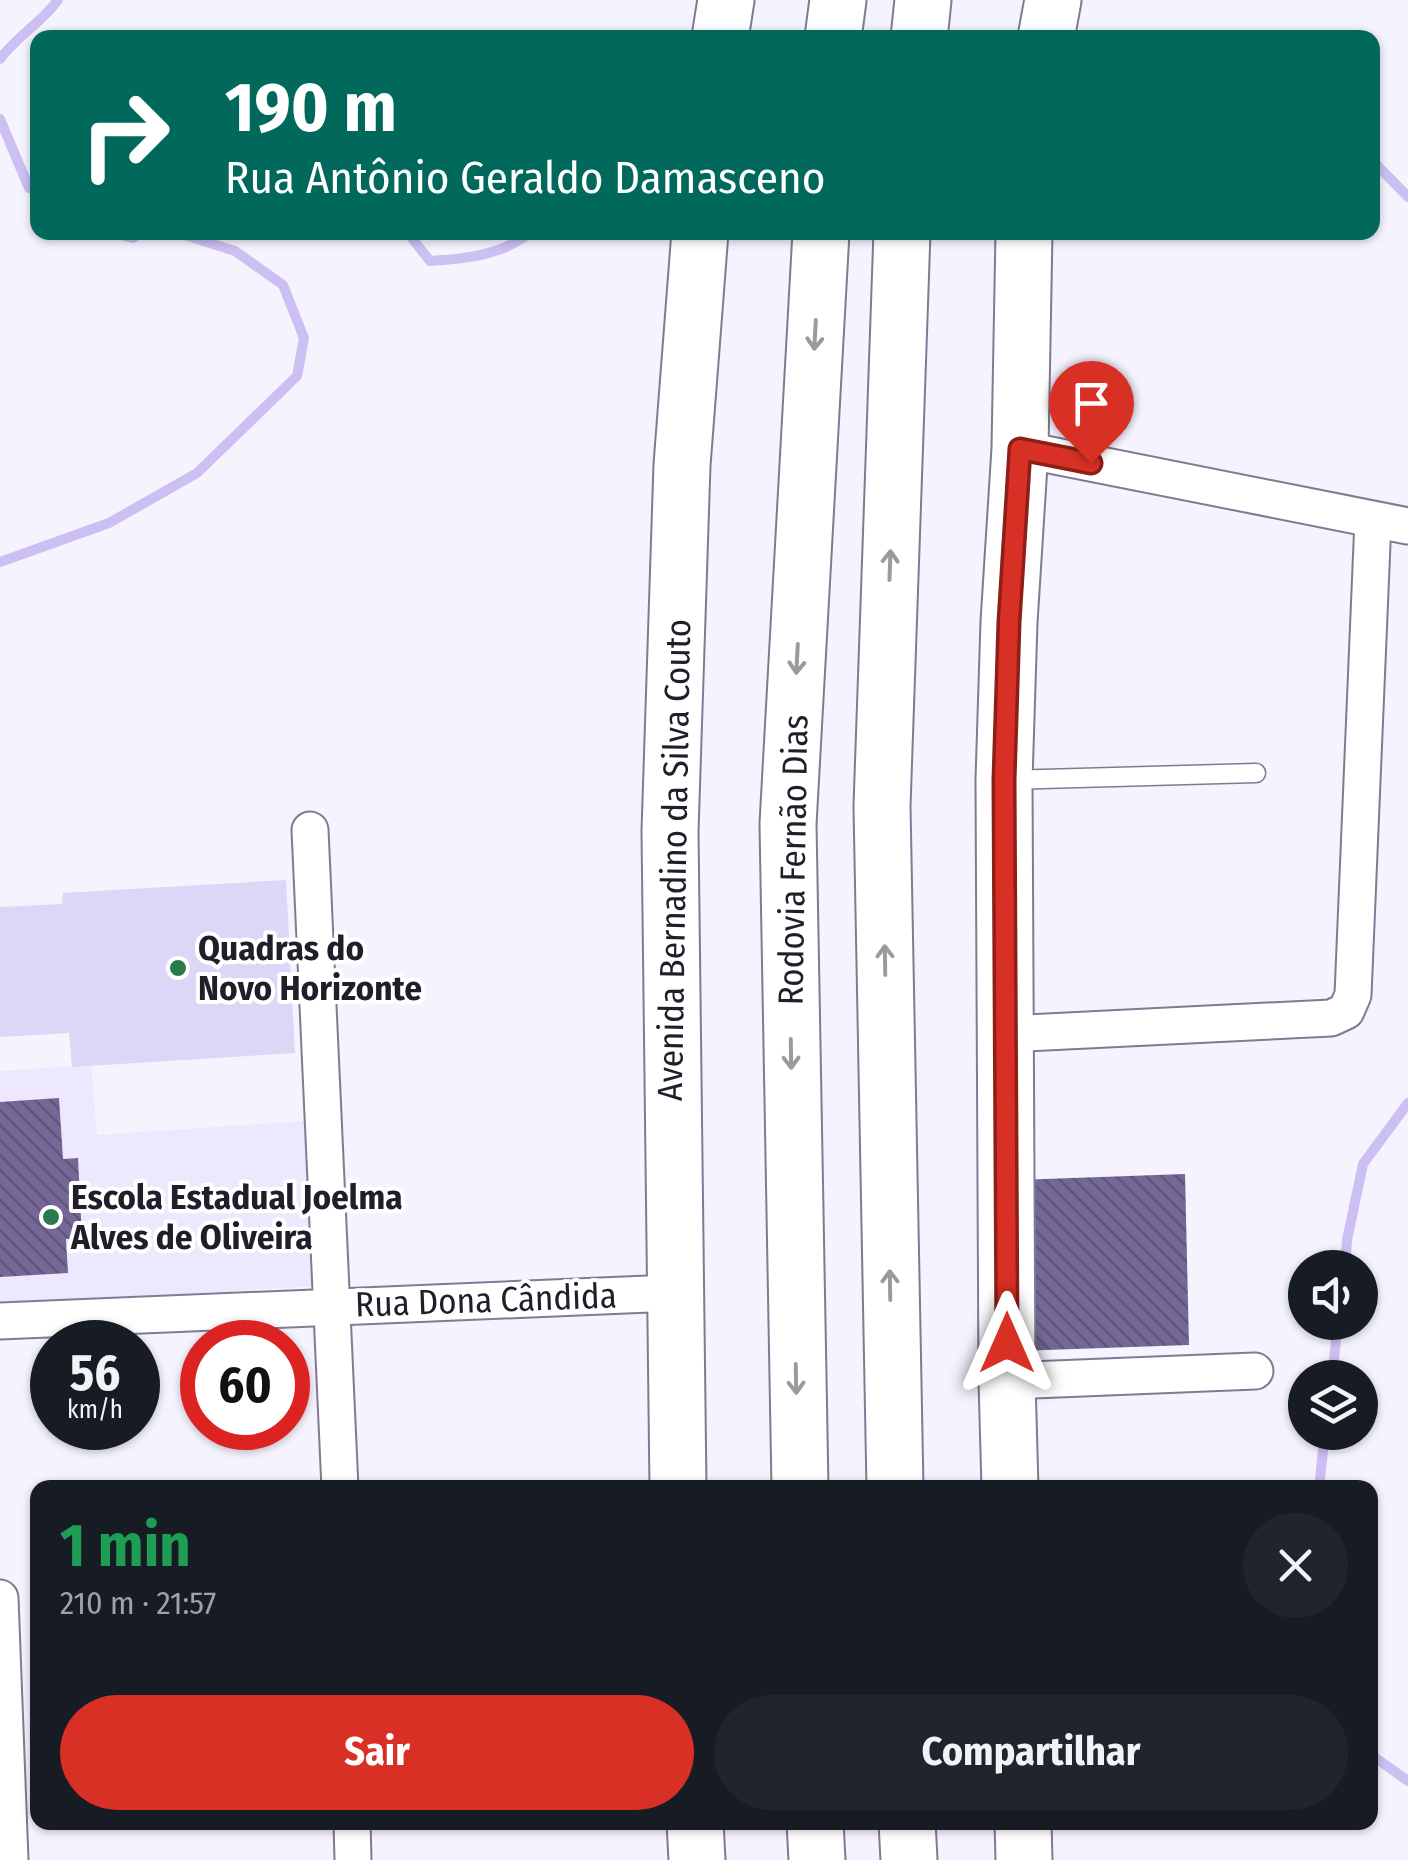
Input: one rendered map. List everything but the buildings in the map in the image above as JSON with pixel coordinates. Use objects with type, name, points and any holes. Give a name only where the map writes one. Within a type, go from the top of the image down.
[{"type":"main road","points":[[835,30],[838,0]]},
{"type":"main road","points":[[920,30],[923,0]]},
{"type":"main road","points":[[1047,30],[1053,0]]},
{"type":"main road","name":"Avenida Bernadino da Silva Couto","points":[[678,1480],[670,830],[682,466],[699,240]]},
{"type":"main road","name":"Rodovia Fernão Dias","points":[[800,1480],[788,824],[821,240]]},
{"type":"main road","points":[[1010,1480],[1004,780],[1020,449],[1024,240]]},
{"type":"main road","points":[[895,1480],[882,806],[901,241]]},
{"type":"main road","points":[[695,1830],[697,1860]]},
{"type":"main road","points":[[815,1830],[817,1860]]},
{"type":"main road","points":[[907,1830],[909,1860]]},
{"type":"main road","points":[[1022,1830],[1024,1860]]},
{"type":"street","points":[[1005,1034],[1331,1018],[1346,1011],[1353,995],[1391,523],[1020,449]]},
{"type":"street","points":[[310,830],[340,1480]]},
{"type":"street","name":"Rua Dona Cândida","points":[[0,1322],[673,1293]]},
{"type":"street","points":[[1007,1381],[1255,1372]]},
{"type":"street","points":[[0,1598],[10,1860]]},
{"type":"street","points":[[352,1830],[353,1860]]},
{"type":"lane","points":[[1004,780],[1256,773]]},
{"type":"shaded area","name":"Quadras do Novo Horizonte","points":[[286,880],[295,1053],[72,1067],[69,1033],[0,1037],[0,907],[62,904],[63,893]]},
{"type":"shaded area","points":[[91,1065],[97,1135],[305,1121],[315,1286],[0,1306],[0,1071]]},
{"type":"waterway","points":[[0,59],[58,0]]},
{"type":"waterway","points":[[0,119],[30,188]]},
{"type":"waterway","points":[[1380,168],[1408,197]]},
{"type":"waterway","points":[[0,562],[109,523],[197,473],[297,376],[304,338],[283,285],[235,251],[200,240]]},
{"type":"waterway","points":[[413,240],[430,261],[496,251],[520,240]]},
{"type":"waterway","points":[[1346,1250],[1363,1164],[1408,1103]]},
{"type":"waterway","points":[[1334,1360],[1336,1340]]},
{"type":"waterway","points":[[1320,1480],[1323,1450]]},
{"type":"waterway","points":[[1378,1760],[1408,1781]]},
{"type":"place","name":"Quadras do Novo Horizonte","points":[[178,968]]},
{"type":"place","name":"Escola Estadual Joelma Alves de Oliveira","points":[[51,1217]]},
{"type":"route","points":[[1007,1343],[1004,780],[1020,449],[1091,463]]}]
